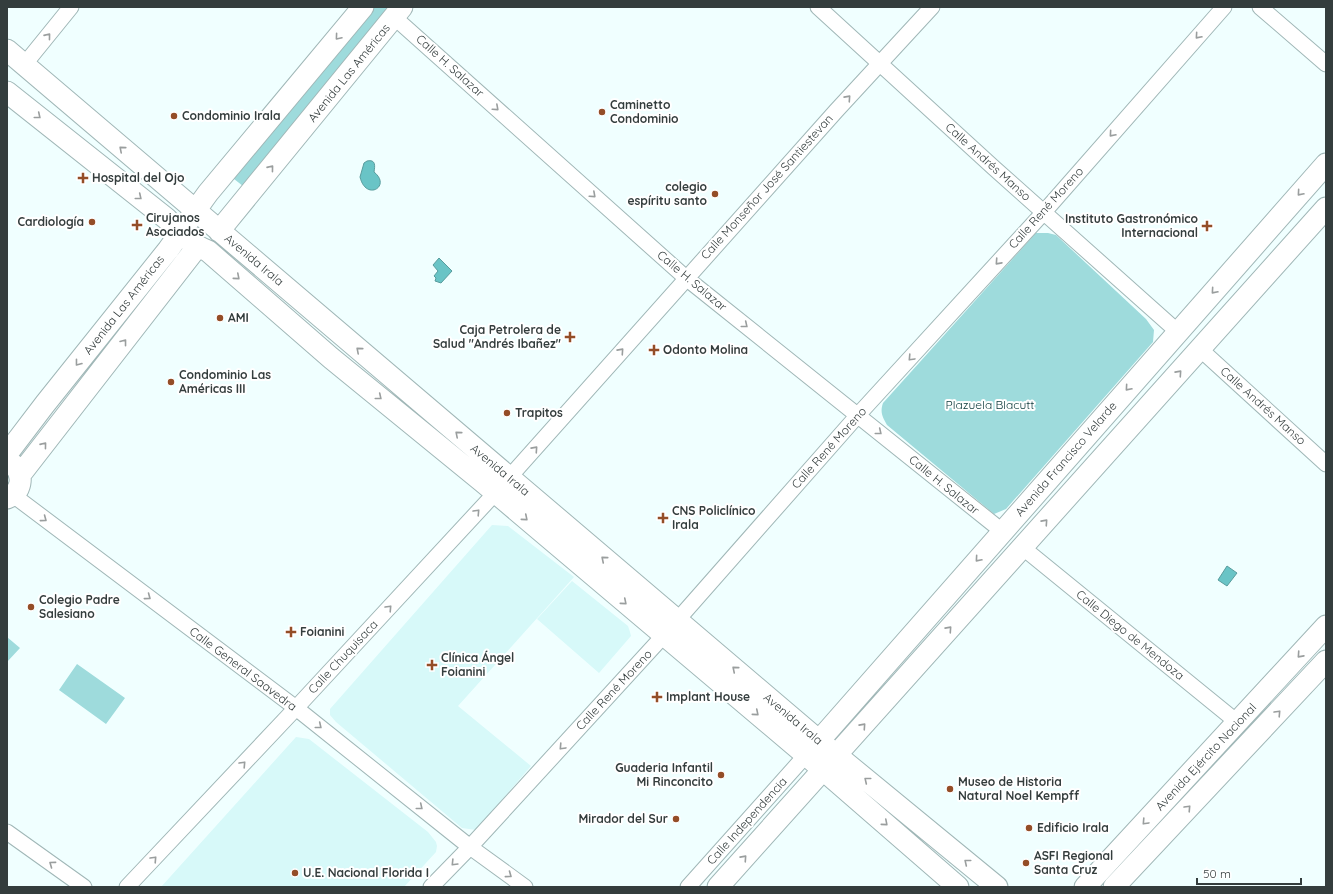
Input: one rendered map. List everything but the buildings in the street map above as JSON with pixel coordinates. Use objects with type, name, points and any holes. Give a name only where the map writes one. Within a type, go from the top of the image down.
[{"type":"main road","name":"Avenida Las Américas","points":[[7,454],[180,234],[195,210],[363,7]]},
{"type":"main road","name":"Avenida Las Américas","points":[[219,231],[398,12]]},
{"type":"main road","name":"Avenida Irala","points":[[7,50],[509,478],[670,628]]},
{"type":"main road","points":[[7,84],[24,65]]},
{"type":"main road","name":"Avenida Irala","points":[[7,92],[167,219],[180,234],[197,247],[208,251],[331,358],[495,493],[670,628],[812,748],[997,887]]},
{"type":"main road","name":"Avenida Francisco Velarde","points":[[812,748],[1326,164]]},
{"type":"main road","points":[[225,173],[225,184],[233,194],[238,196],[250,194]]},
{"type":"main road","name":"Avenida Francisco Velarde","points":[[830,762],[1326,208]]},
{"type":"main road","name":"Avenida Las Américas","points":[[14,469],[197,247]]},
{"type":"main road","points":[[1178,332],[1187,326],[1193,326],[1198,329],[1202,333],[1204,339],[1200,349]]},
{"type":"main road","points":[[10,496],[20,486],[14,469]]},
{"type":"main road","points":[[1002,531],[1015,528],[1020,530],[1023,534],[1022,547]]},
{"type":"main road","name":"Avenida Ejército Nacional","points":[[1085,887],[1326,626]]},
{"type":"main road","name":"Avenida Ejército Nacional","points":[[1114,887],[1326,661]]},
{"type":"main road","points":[[1245,747],[1234,743],[1230,738],[1237,723],[1251,716],[1260,725],[1261,731]]},
{"type":"main road","name":"Avenida Irala","points":[[830,762],[958,887]]},
{"type":"main road","name":"Calle Independencia","points":[[718,887],[830,762]]},
{"type":"street","points":[[24,65],[71,7]]},
{"type":"street","name":"Calle Andrés Manso","points":[[818,7],[1178,332]]},
{"type":"street","name":"Calle Monseñor José Santiestevan","points":[[509,478],[879,63],[932,7]]},
{"type":"street","name":"Calle René Moreno","points":[[431,887],[470,847],[670,628],[858,415],[1044,212],[1224,7]]},
{"type":"street","points":[[1260,7],[1326,64]]},
{"type":"street","name":"Calle H. Salazar","points":[[398,12],[686,278],[1002,531]]},
{"type":"street","name":"Calle Andrés Manso","points":[[1200,349],[1326,464]]},
{"type":"street","name":"Calle Chuquisaca","points":[[127,887],[296,708],[509,478]]},
{"type":"street","name":"Calle General Saavedra","points":[[10,496],[296,708],[470,847],[525,887]]},
{"type":"street","name":"Calle Diego de Mendoza","points":[[1022,547],[1237,723]]},
{"type":"street","name":"Calle Independencia","points":[[688,887],[812,748]]},
{"type":"street","points":[[7,832],[84,887]]},
{"type":"shaded area","points":[[367,161],[372,161],[375,165],[374,172],[379,177],[380,182],[376,189],[372,190],[367,189],[363,185],[360,177],[364,163]]},
{"type":"shaded area","points":[[439,258],[452,271],[441,283],[435,281],[436,278],[434,276],[438,271],[433,265]]},
{"type":"shaded area","name":"Clínica Ángel Foianini","points":[[492,525],[508,526],[574,577],[458,706],[531,766],[476,830],[462,828],[336,722],[330,715],[330,709]]},
{"type":"shaded area","points":[[1227,566],[1237,573],[1227,586],[1218,580]]},
{"type":"shaded area","points":[[572,581],[628,626],[630,632],[631,636],[599,673],[537,619]]},
{"type":"shaded area","points":[[296,737],[309,739],[428,832],[436,842],[436,852],[404,887],[161,887]]},
{"type":"green space","points":[[366,7],[397,7],[248,190],[229,175]]},
{"type":"green space","name":"Plazuela Blacutt","points":[[1036,233],[1056,235],[1146,319],[1154,330],[1153,342],[1006,509],[994,514],[887,425],[882,409],[883,403]]},
{"type":"green space","points":[[7,637],[20,648],[7,662]]},
{"type":"green space","points":[[77,664],[125,698],[106,724],[59,690]]},
{"type":"place","name":"Caminetto Condominio","points":[[602,112]]},
{"type":"place","name":"Condominio Irala","points":[[174,116]]},
{"type":"place","name":"Hospital del Ojo","points":[[83,178]]},
{"type":"place","name":"colegio espíritu santo","points":[[715,194]]},
{"type":"place","name":"Cardiología","points":[[92,222]]},
{"type":"place","name":"Cirujanos Asociados","points":[[137,225]]},
{"type":"place","name":"Instituto Gastronómico Internacional","points":[[1207,226]]},
{"type":"place","name":"AMI","points":[[220,318]]},
{"type":"place","name":"Caja Petrolera de Salud \"Andrés Ibañez\"","points":[[570,337]]},
{"type":"place","name":"Odonto Molina","points":[[654,350]]},
{"type":"place","name":"Condominio Las Américas III","points":[[171,382]]},
{"type":"place","name":"Trapitos","points":[[507,413]]},
{"type":"place","name":"CNS Policlínico Irala","points":[[663,518]]},
{"type":"place","name":"Colegio Padre Salesiano","points":[[31,607]]},
{"type":"place","name":"Foianini","points":[[291,632]]},
{"type":"place","name":"Clínica Ángel Foianini","points":[[432,665]]},
{"type":"place","name":"Implant House","points":[[657,697]]},
{"type":"place","name":"Guaderia Infantil Mi Rinconcito","points":[[721,775]]},
{"type":"place","name":"Museo de Historia Natural Noel Kempff","points":[[950,789]]},
{"type":"place","name":"Mirador del Sur","points":[[676,819]]},
{"type":"place","name":"Edificio Irala","points":[[1029,828]]},
{"type":"place","name":"ASFI Regional Santa Cruz","points":[[1026,863]]},
{"type":"place","name":"U.E. Nacional Florida I","points":[[295,873]]}]
